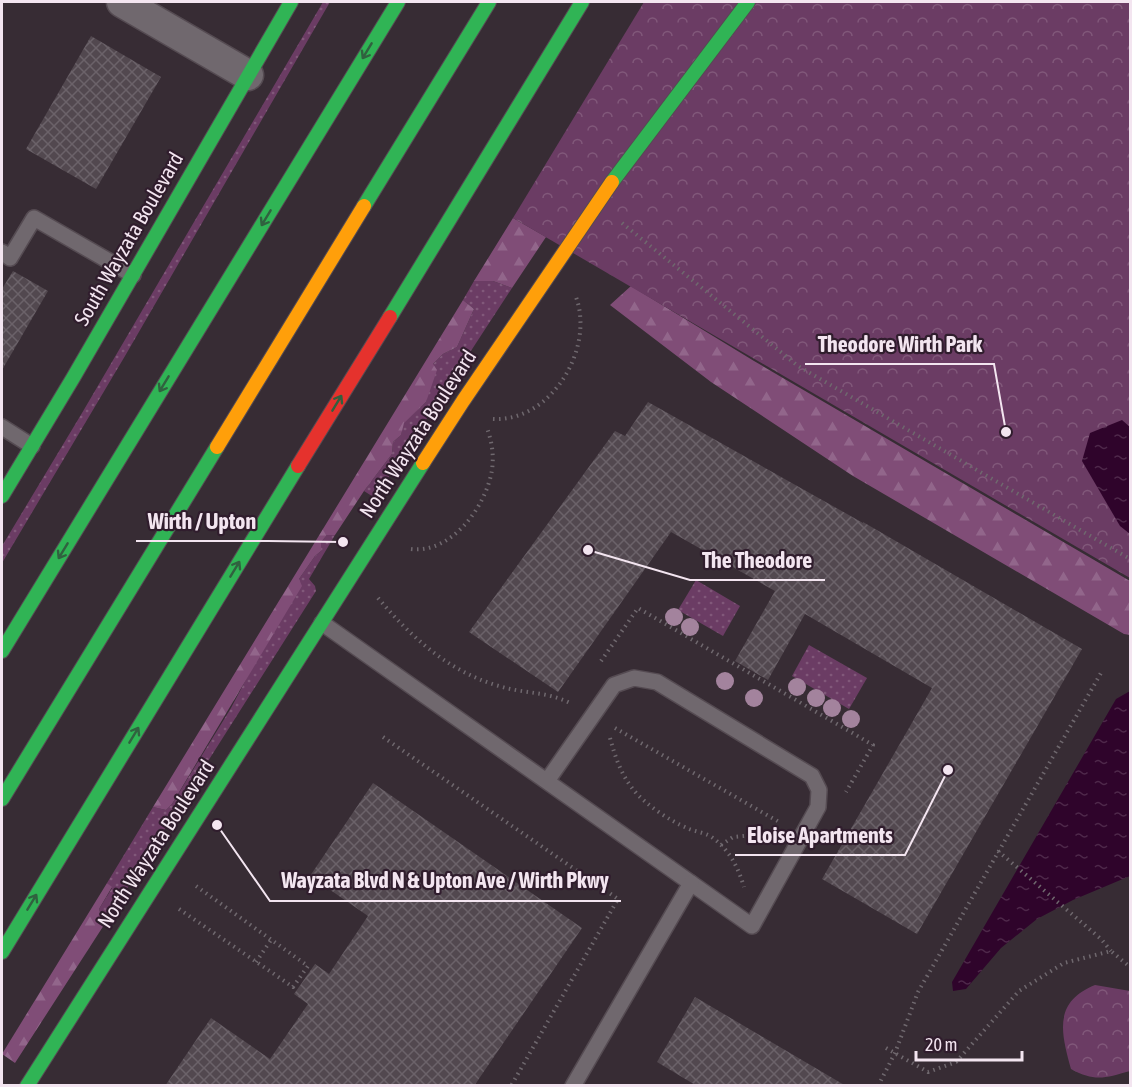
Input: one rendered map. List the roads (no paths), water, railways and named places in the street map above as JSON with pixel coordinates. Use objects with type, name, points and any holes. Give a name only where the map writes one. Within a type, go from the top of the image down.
[{"type":"main road","name":"South Wayzata Boulevard","points":[[2,496],[291,2]]},
{"type":"main road","points":[[2,651],[398,2]]},
{"type":"main road","points":[[2,799],[489,2]]},
{"type":"main road","points":[[2,952],[582,2]]},
{"type":"main road","name":"North Wayzata Boulevard","points":[[27,1086],[463,401],[588,216],[748,2]]},
{"type":"street","points":[[122,2],[248,75]]},
{"type":"lane","points":[[2,252],[10,258],[34,218],[133,275]]},
{"type":"lane","points":[[2,427],[32,446]]},
{"type":"lane","points":[[322,623],[752,926],[818,807],[819,790],[812,776],[657,682],[634,678],[614,685],[547,781]]},
{"type":"lane","points":[[573,1086],[691,883]]},
{"type":"water","points":[[1122,420],[1130,427],[1130,534],[1120,526],[1082,461],[1090,433]]},
{"type":"water","points":[[1130,691],[1130,876],[1073,900],[1037,919],[1001,948],[966,989],[953,991],[952,982],[1116,699]]},
{"type":"place","name":"Theodore Wirth Park","points":[[1006,432]]},
{"type":"place","name":"Wirth / Upton","points":[[343,542]]},
{"type":"place","name":"The Theodore","points":[[588,550]]},
{"type":"place","name":"Eloise Apartments","points":[[948,770]]},
{"type":"place","name":"Wayzata Blvd N & Upton Ave / Wirth Pkwy","points":[[217,825]]}]
